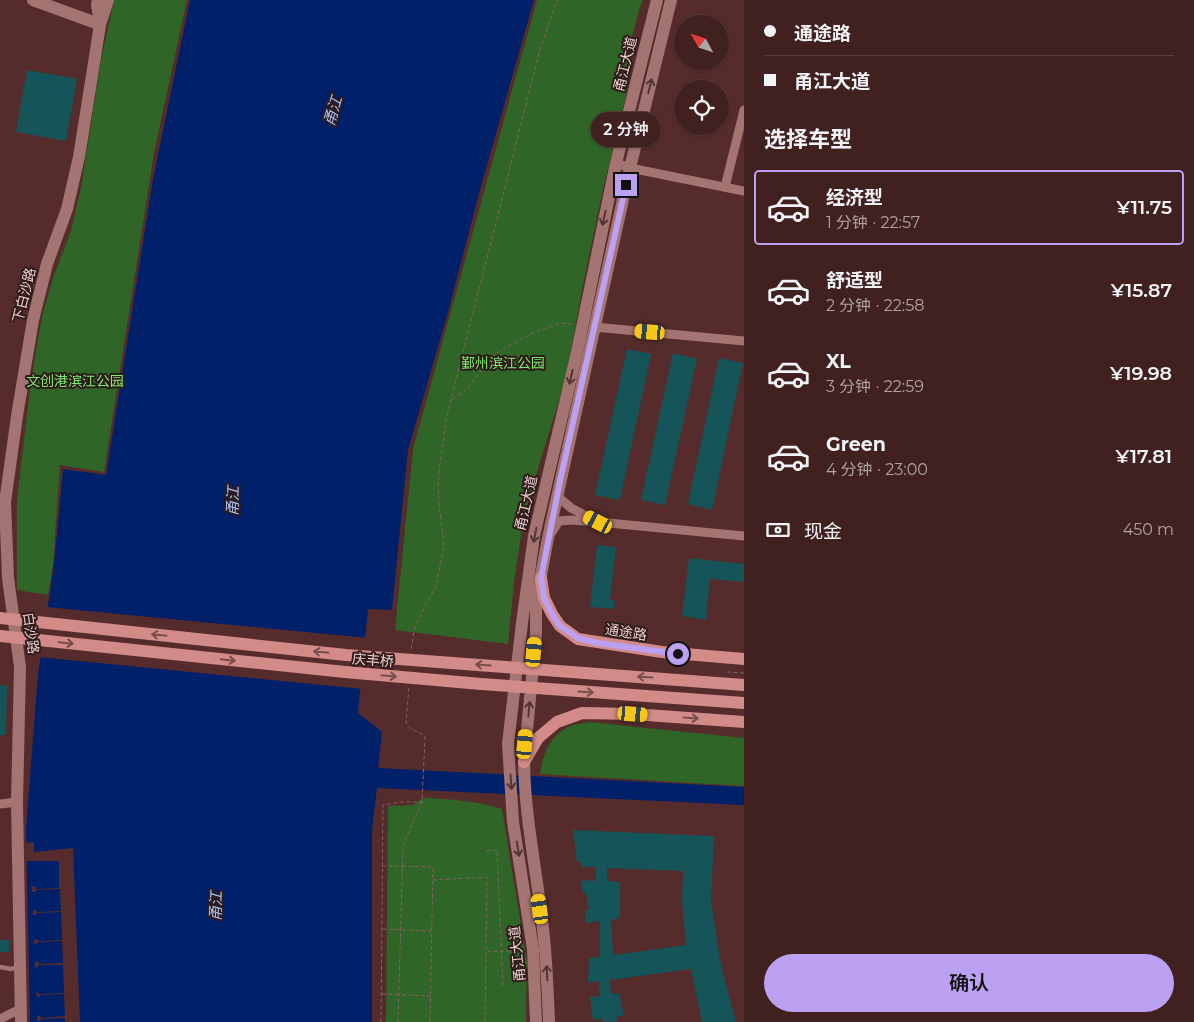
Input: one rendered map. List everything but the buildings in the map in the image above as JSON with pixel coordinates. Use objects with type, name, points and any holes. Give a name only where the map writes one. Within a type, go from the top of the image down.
[{"type":"main road","points":[[34,0],[98,24]]},
{"type":"main road","points":[[98,0],[98,24]]},
{"type":"main road","points":[[98,24],[108,0]]},
{"type":"main road","name":"甬江大道","points":[[549,1022],[545,948],[526,801],[524,768],[536,634],[536,602],[588,326],[616,163],[657,0]]},
{"type":"main road","name":"甬江大道","points":[[536,1022],[533,949],[513,822],[509,764],[509,734],[534,536],[577,352],[588,326],[630,168],[671,0]]},
{"type":"main road","name":"下白沙路","points":[[8,578],[5,502],[25,362],[47,264],[67,209],[79,158],[98,24]]},
{"type":"main road","name":"白沙路","points":[[8,578],[20,667],[17,802],[21,1022]]},
{"type":"main road","name":"通途路","points":[[541,578],[544,598],[552,614],[560,626],[578,638],[662,652],[744,660]]},
{"type":"main road","name":"庆丰桥","points":[[0,618],[346,655],[744,684]]},
{"type":"main road","name":"庆丰桥","points":[[0,636],[345,672],[744,703]]},
{"type":"main road","points":[[524,768],[538,738],[557,722],[582,713],[633,714],[744,722]]},
{"type":"street","points":[[726,187],[744,110]]},
{"type":"street","points":[[616,163],[630,168],[744,191]]},
{"type":"street","points":[[588,326],[744,341]]},
{"type":"street","points":[[557,496],[571,508],[598,522]]},
{"type":"street","points":[[548,538],[559,521],[598,522],[744,536]]},
{"type":"street","points":[[0,631],[14,642],[18,652]]},
{"type":"street","points":[[0,804],[17,802]]},
{"type":"street","points":[[0,1019],[20,1009]]},
{"type":"lane","points":[[0,967],[11,969],[20,967]]},
{"type":"path","points":[[411,656],[415,626],[436,586],[444,545],[438,480],[446,419],[539,53],[556,0]]},
{"type":"path","points":[[451,399],[466,390],[493,356],[532,333],[560,322],[588,326]]},
{"type":"path","points":[[398,1022],[403,844],[422,802],[425,738],[424,734],[412,729],[406,722],[409,685]]},
{"type":"path","points":[[382,1022],[382,805],[400,802],[422,802]]},
{"type":"path","points":[[486,851],[497,850],[503,986]]},
{"type":"path","points":[[382,866],[433,866],[430,1022]]},
{"type":"path","points":[[433,880],[487,877],[485,1022]]},
{"type":"path","points":[[382,929],[432,931]]},
{"type":"path","points":[[486,952],[502,953],[533,949]]},
{"type":"path","points":[[382,994],[430,996]]},
{"type":"green space","name":"文创港滨江公园","points":[[114,0],[187,0],[154,153],[104,472],[60,465],[53,564],[48,595],[17,590],[17,500],[31,381],[42,316],[54,275],[71,231],[81,188],[101,60]]},
{"type":"green space","name":"鄞州滨江公园","points":[[537,0],[643,0],[628,52],[630,70],[626,96],[603,189],[566,377],[524,515],[514,582],[508,644],[395,630],[413,449]]},
{"type":"green space","points":[[589,722],[744,738],[744,786],[540,774],[547,748],[555,737],[568,727]]},
{"type":"green space","points":[[424,798],[463,801],[502,809],[527,962],[526,1022],[386,1022],[388,806],[414,805]]},
{"type":"water","name":"甬江","points":[[190,0],[534,0],[408,450],[392,610],[368,609],[358,713],[382,732],[378,768],[744,787],[744,805],[377,788],[372,830],[372,1022],[30,1022],[26,828],[38,674],[54,564],[63,469],[106,475],[153,179]]},
{"type":"pier","points":[[46,607],[368,638],[363,689],[38,657]]},
{"type":"pier","points":[[34,842],[34,852],[73,848],[80,1022],[65,1022],[65,1018],[41,1019],[37,1021],[37,1016],[40,1015],[41,1018],[65,1016],[64,994],[40,995],[40,997],[37,997],[36,992],[40,994],[64,993],[63,965],[39,965],[35,968],[35,962],[39,962],[39,964],[63,963],[62,941],[39,942],[34,945],[34,940],[37,939],[38,941],[62,940],[61,912],[37,913],[33,915],[33,910],[37,912],[61,911],[60,889],[36,890],[36,892],[32,892],[31,887],[35,886],[36,889],[59,888],[59,861],[24,861],[24,843]]},
{"type":"route","points":[[626,185],[560,481],[541,578],[544,598],[552,614],[560,626],[578,638],[598,643],[678,654]]}]
